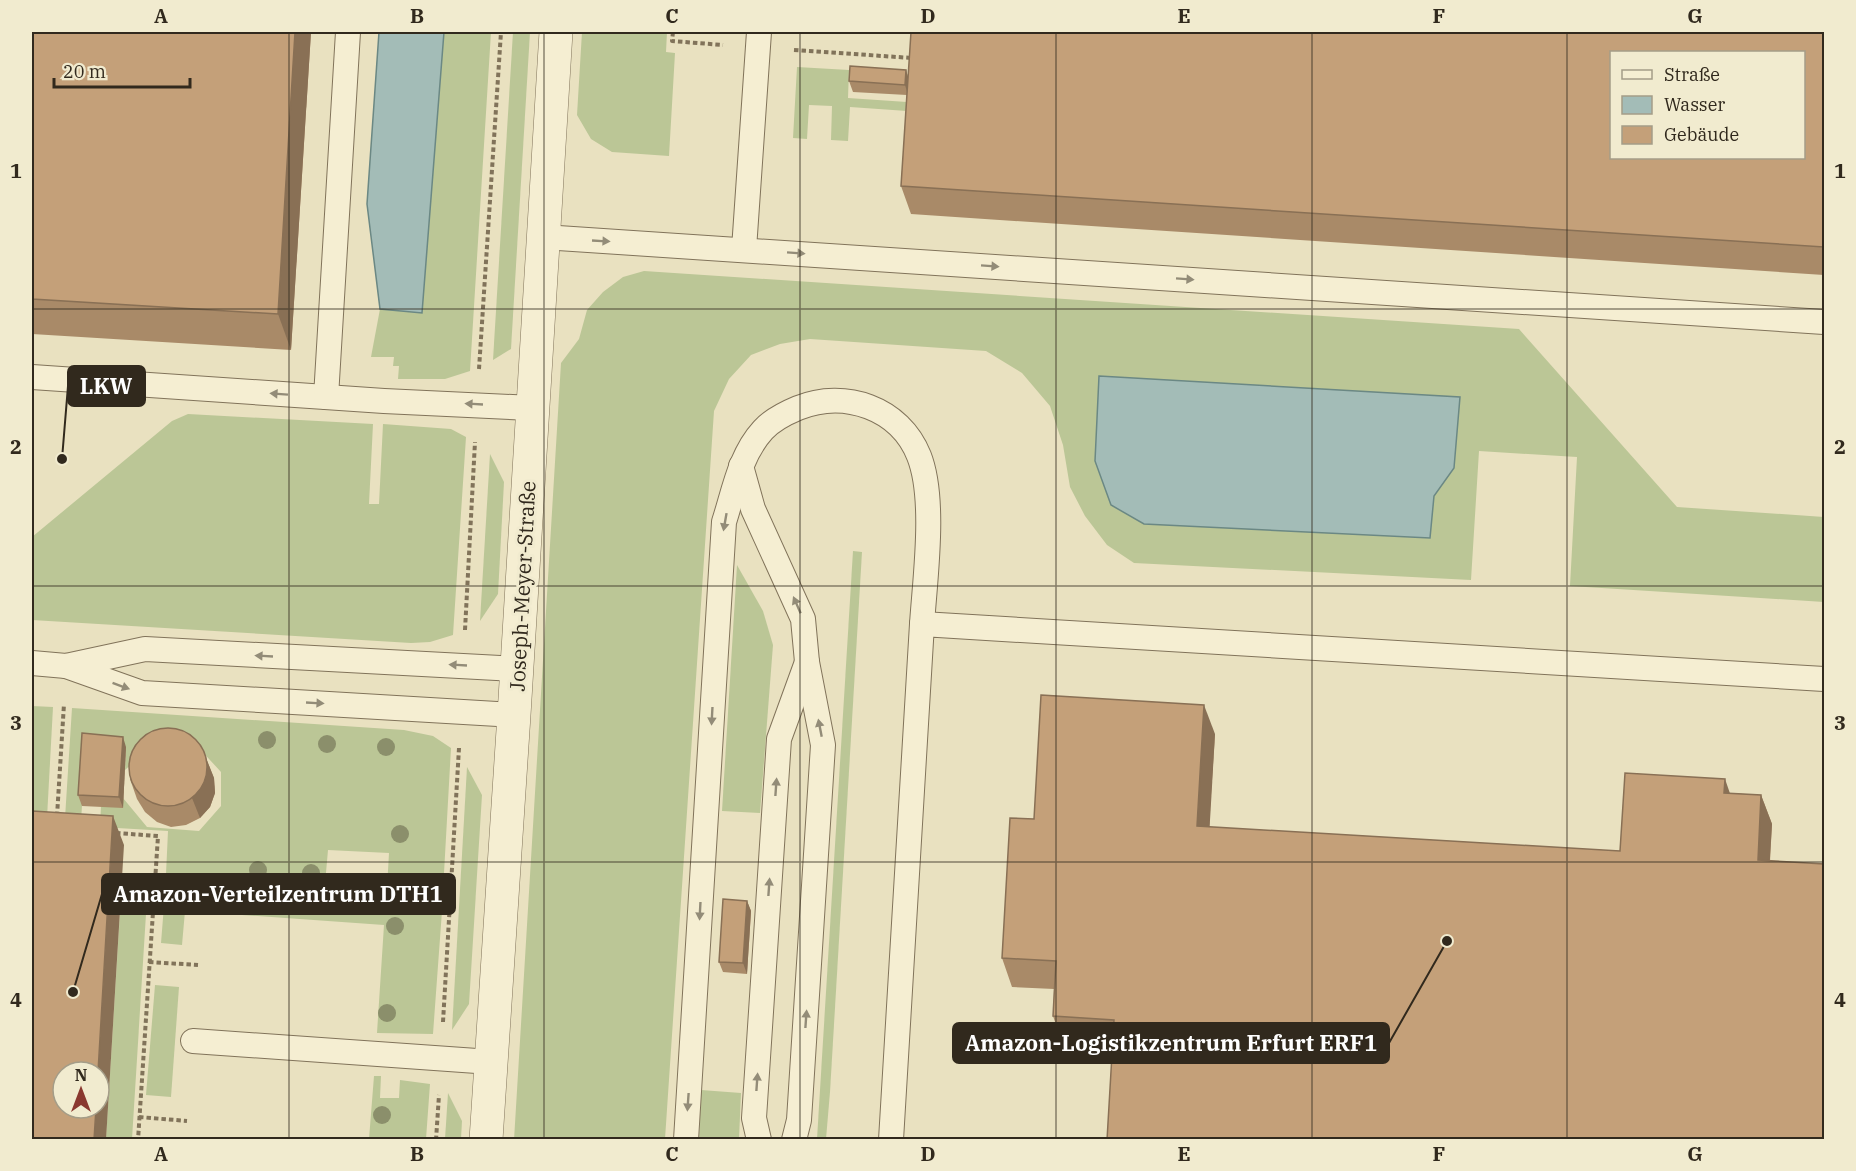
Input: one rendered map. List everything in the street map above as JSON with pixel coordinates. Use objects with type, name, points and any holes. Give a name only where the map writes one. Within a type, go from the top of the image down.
[{"type":"street","name":"Joseph-Meyer-Straße","points":[[486,1140],[556,32]]},
{"type":"lane","points":[[326,397],[348,32]]},
{"type":"lane","points":[[744,249],[759,32]]},
{"type":"lane","points":[[543,237],[1824,322]]},
{"type":"lane","points":[[32,377],[532,408]]},
{"type":"lane","points":[[686,1140],[724,522],[741,466],[750,447],[764,429],[785,414],[809,404],[841,400],[870,406],[892,418],[908,435],[919,457],[925,480],[928,509],[891,1140]]},
{"type":"lane","points":[[741,466],[753,509],[803,619],[807,662],[823,745],[800,1120],[794,1140]]},
{"type":"lane","points":[[922,624],[1824,679]]},
{"type":"lane","points":[[66,666],[145,649],[517,669]]},
{"type":"lane","points":[[759,1140],[754,1118],[779,739],[807,662]]},
{"type":"lane","points":[[32,663],[66,666],[142,693],[514,715]]},
{"type":"lane","points":[[193,1041],[491,1062]]},
{"type":"path","points":[[464,666],[477,404],[501,32]]},
{"type":"path","points":[[436,1140],[461,712]]},
{"type":"path","points":[[57,818],[63,713]]},
{"type":"path","points":[[112,833],[158,836],[138,1140]]},
{"type":"path","points":[[155,882],[451,902]]},
{"type":"path","points":[[149,962],[198,965]]},
{"type":"path","points":[[139,1117],[187,1121]]},
{"type":"green space","points":[[379,32],[491,32],[470,371],[445,379],[398,379],[399,366],[393,366],[394,357],[371,357],[380,309],[367,204]]},
{"type":"green space","points":[[513,32],[530,32],[511,349],[493,360]]},
{"type":"green space","points":[[582,32],[667,32],[666,52],[675,53],[669,156],[612,152],[591,139],[577,115]]},
{"type":"green space","points":[[797,67],[849,70],[848,98],[907,102],[907,111],[850,107],[848,141],[831,140],[832,106],[809,105],[807,139],[793,138]]},
{"type":"green space","points":[[644,271],[1519,329],[1677,507],[1824,517],[1824,602],[1570,586],[1577,457],[1479,451],[1471,580],[1134,563],[1107,545],[1085,516],[1070,487],[1063,445],[1050,406],[1022,373],[986,351],[810,339],[780,344],[751,355],[729,379],[714,411],[665,1139],[514,1140],[561,363],[579,339],[587,310],[603,292],[623,277]]},
{"type":"green space","points":[[188,414],[373,424],[369,504],[379,504],[383,424],[451,429],[466,437],[453,635],[430,642],[411,643],[32,620],[32,537],[172,421]]},
{"type":"green space","points":[[490,454],[504,482],[498,594],[480,621]]},
{"type":"green space","points":[[853,551],[862,552],[830,1092],[826,1139],[817,1139]]},
{"type":"green space","points":[[737,565],[763,611],[773,645],[760,813],[722,811]]},
{"type":"green space","points":[[32,706],[53,707],[47,818],[32,817]]},
{"type":"green space","points":[[72,708],[404,730],[433,736],[451,748],[443,891],[387,888],[389,853],[328,850],[325,884],[166,874],[168,831],[100,827],[101,806],[123,798],[147,827],[199,831],[221,806],[221,772],[198,747],[154,744],[125,770],[126,747],[82,806],[81,820],[65,818]]},
{"type":"green space","points":[[467,767],[482,795],[469,1004],[452,1030]]},
{"type":"green space","points":[[165,893],[442,911],[433,1034],[377,1033],[384,925],[185,911],[182,945],[161,943]]},
{"type":"green space","points":[[120,912],[146,914],[132,1139],[106,1139],[107,1120],[111,1120],[111,1060]]},
{"type":"green space","points":[[155,985],[179,987],[171,1097],[146,1095]]},
{"type":"green space","points":[[374,1076],[381,1076],[380,1098],[399,1098],[400,1080],[430,1084],[426,1139],[369,1139]]},
{"type":"green space","points":[[701,1090],[741,1093],[739,1139],[699,1140]]},
{"type":"green space","points":[[448,1093],[462,1121],[461,1139],[445,1139]]},
{"type":"water","points":[[379,32],[444,32],[422,313],[380,309],[367,204]]},
{"type":"water","points":[[1099,376],[1460,397],[1454,468],[1434,496],[1430,538],[1144,524],[1111,505],[1095,461]]},
{"type":"building","points":[[32,32],[295,32],[278,314],[32,299]]},
{"type":"building","points":[[911,32],[1824,32],[1824,247],[901,186]]},
{"type":"building","points":[[850,66],[906,70],[905,85],[849,81]]},
{"type":"building","points":[[1041,695],[1204,705],[1197,826],[1620,851],[1625,773],[1725,779],[1724,793],[1761,795],[1758,860],[1824,864],[1824,1140],[1107,1140],[1114,1020],[1053,1016],[1056,961],[1002,958],[1010,818],[1034,819]]},
{"type":"building","points":[[168,728],[183,731],[196,739],[204,752],[207,767],[204,782],[196,795],[183,803],[168,806],[153,803],[140,795],[132,782],[129,767],[132,752],[140,739],[153,731]]},
{"type":"building","points":[[82,733],[123,737],[119,797],[78,795]]},
{"type":"building","points":[[32,811],[113,816],[99,1060],[51,1060],[51,1120],[95,1120],[94,1140],[32,1140]]},
{"type":"building","points":[[723,899],[747,901],[743,963],[719,962]]},
{"type":"place","name":"LKW","points":[[62,459]]},
{"type":"place","name":"Amazon-Logistikzentrum Erfurt ERF1","points":[[1447,941]]},
{"type":"place","name":"Amazon-Verteilzentrum DTH1","points":[[73,992]]}]
